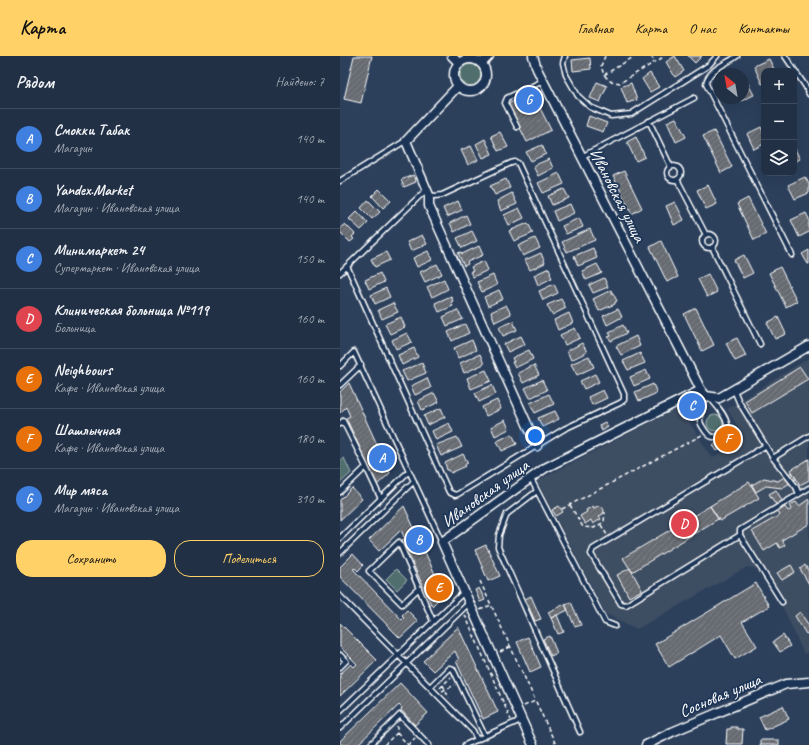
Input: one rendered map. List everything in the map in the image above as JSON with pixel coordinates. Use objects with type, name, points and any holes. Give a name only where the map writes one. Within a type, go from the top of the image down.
[{"type":"street","points":[[452,56],[459,63]]},
{"type":"street","points":[[482,63],[490,56]]},
{"type":"street","name":"Ивановская улица","points":[[533,56],[543,80],[581,157],[706,395]]},
{"type":"street","points":[[471,58],[482,63],[487,75],[482,87],[470,91],[462,89],[458,86],[454,74],[456,66],[459,63],[471,58]]},
{"type":"street","points":[[458,86],[406,140],[428,192],[429,206],[537,446]]},
{"type":"street","name":"Ивановская улица","points":[[533,745],[442,542],[530,478],[555,463],[706,395],[719,398],[809,346]]},
{"type":"street","name":"Сосновая улица","points":[[646,745],[672,732],[786,684],[809,682]]},
{"type":"lane","points":[[565,56],[563,63],[566,75],[578,96],[590,107],[611,116],[631,114],[709,65],[717,56]]},
{"type":"lane","points":[[737,56],[712,72],[707,78],[706,84],[792,255]]},
{"type":"lane","points":[[785,56],[808,86],[809,94]]},
{"type":"lane","points":[[517,127],[505,103],[507,98],[543,80]]},
{"type":"lane","points":[[581,157],[694,98]]},
{"type":"lane","points":[[649,121],[671,166]]},
{"type":"lane","points":[[340,181],[406,140]]},
{"type":"lane","points":[[340,273],[347,266],[428,192],[435,196],[442,195],[511,163],[518,163],[624,394],[624,400],[564,429],[455,495],[449,492],[347,266]]},
{"type":"lane","points":[[671,166],[675,166],[681,170],[681,173],[677,179]]},
{"type":"lane","points":[[671,166],[667,172],[668,176],[670,179],[677,179]]},
{"type":"lane","points":[[677,179],[706,235]]},
{"type":"lane","points":[[706,235],[703,237],[703,244],[705,247],[712,247]]},
{"type":"lane","points":[[706,235],[713,235],[716,238],[716,242],[712,247]]},
{"type":"lane","points":[[712,247],[760,344]]},
{"type":"lane","points":[[340,366],[354,352],[442,542]]},
{"type":"lane","points":[[340,385],[361,365]]},
{"type":"lane","points":[[734,390],[739,402],[765,446],[796,487],[799,494]]},
{"type":"lane","points":[[706,395],[724,415],[727,424],[723,433],[715,438],[706,433],[700,422],[700,415],[706,395]]},
{"type":"lane","points":[[340,424],[343,421],[381,498]]},
{"type":"lane","points":[[773,458],[809,436]]},
{"type":"lane","points":[[740,535],[626,605],[621,604],[591,554],[593,549],[609,539],[765,446]]},
{"type":"lane","points":[[340,492],[366,467]]},
{"type":"lane","points":[[340,538],[410,471]]},
{"type":"lane","points":[[530,478],[605,622],[615,626]]},
{"type":"lane","points":[[340,553],[414,481]]},
{"type":"lane","points":[[782,602],[740,535],[740,530],[809,488]]},
{"type":"lane","points":[[537,491],[506,514],[498,535],[498,547],[580,732]]},
{"type":"lane","points":[[418,589],[402,604],[369,571],[399,542],[418,589],[434,621]]},
{"type":"lane","points":[[340,711],[464,591]]},
{"type":"lane","points":[[340,596],[472,731],[476,740]]},
{"type":"lane","points":[[340,728],[469,603]]},
{"type":"lane","points":[[340,655],[346,661],[340,667]]},
{"type":"lane","points":[[430,687],[449,668],[453,668],[485,736]]},
{"type":"lane","points":[[370,745],[400,715],[429,745]]},
{"type":"lane","points":[[465,745],[522,720]]},
{"type":"path","points":[[605,56],[601,66],[604,75],[610,81],[620,83],[665,56]]},
{"type":"path","points":[[604,75],[635,56]]},
{"type":"path","points":[[651,56],[655,62]]},
{"type":"path","points":[[562,509],[706,433]]},
{"type":"path","points":[[570,504],[583,527],[594,528],[600,525],[604,522],[605,512]]},
{"type":"path","points":[[600,525],[609,539]]},
{"type":"path","points":[[480,581],[556,745]]},
{"type":"path","points":[[474,613],[491,605]]},
{"type":"path","points":[[462,610],[513,724]]},
{"type":"path","points":[[493,655],[510,647]]},
{"type":"path","points":[[436,694],[455,673]]},
{"type":"path","points":[[436,694],[459,683]]},
{"type":"path","points":[[443,685],[452,704],[449,707]]},
{"type":"path","points":[[517,709],[535,701]]},
{"type":"path","points":[[384,745],[397,733],[398,722],[396,720]]},
{"type":"path","points":[[397,733],[408,745],[419,734]]},
{"type":"shaded area","points":[[809,358],[809,652],[804,654],[784,610],[758,569],[747,567],[637,629],[606,614],[537,481],[680,407],[712,458],[745,438],[727,409]]},
{"type":"green space","points":[[471,64],[479,67],[482,75],[479,83],[471,86],[463,83],[460,75],[463,67]]},
{"type":"green space","points":[[715,415],[721,417],[723,423],[721,429],[715,431],[709,429],[707,423],[709,417]]},
{"type":"green space","points":[[344,458],[351,473],[340,483],[340,460]]},
{"type":"green space","points":[[396,569],[407,580],[397,590],[386,579]]},
{"type":"building","points":[[354,56],[372,56],[361,103],[344,99]]},
{"type":"building","points":[[675,56],[684,71],[675,77],[666,62]]},
{"type":"building","points":[[688,56],[702,56],[695,63]]},
{"type":"building","points":[[590,58],[591,69],[573,71],[572,60]]},
{"type":"building","points":[[769,59],[774,68],[761,68],[761,82],[754,66]]},
{"type":"building","points":[[650,73],[659,87],[650,92],[642,79]]},
{"type":"building","points":[[597,82],[607,86],[600,102],[590,98]]},
{"type":"building","points":[[631,83],[637,100],[627,103],[621,87]]},
{"type":"building","points":[[749,86],[754,95],[749,97]]},
{"type":"building","points":[[532,92],[551,130],[527,142],[508,104]]},
{"type":"building","points":[[589,116],[607,123],[603,132],[586,126]]},
{"type":"building","points":[[676,118],[686,137],[676,142],[667,122]]},
{"type":"building","points":[[761,127],[761,146],[754,149],[747,134]]},
{"type":"building","points":[[714,131],[732,167],[721,173],[703,136]]},
{"type":"building","points":[[500,132],[508,147],[498,151],[491,136]]},
{"type":"building","points":[[636,137],[645,157],[636,161],[627,142]]},
{"type":"building","points":[[485,139],[492,154],[483,158],[476,144]]},
{"type":"building","points":[[542,145],[546,154],[531,161],[526,152]]},
{"type":"building","points":[[471,146],[478,160],[468,165],[461,150]]},
{"type":"building","points":[[797,153],[800,159],[797,160]]},
{"type":"building","points":[[549,159],[553,168],[538,176],[533,166]]},
{"type":"building","points":[[624,171],[642,208],[632,214],[613,176]]},
{"type":"building","points":[[559,173],[564,184],[543,193],[538,183]]},
{"type":"building","points":[[413,175],[416,182],[404,187],[401,180]]},
{"type":"building","points":[[805,177],[809,184],[809,193],[795,199],[788,185]]},
{"type":"building","points":[[506,179],[510,188],[495,195],[490,186]]},
{"type":"building","points":[[708,185],[717,204],[706,209],[697,190]]},
{"type":"building","points":[[379,189],[391,201],[383,208],[372,196]]},
{"type":"building","points":[[564,189],[569,198],[552,205],[548,196]]},
{"type":"building","points":[[512,193],[517,204],[501,211],[497,201]]},
{"type":"building","points":[[748,198],[766,234],[754,240],[737,204]]},
{"type":"building","points":[[368,200],[380,212],[372,219],[361,208]]},
{"type":"building","points":[[458,201],[462,210],[447,217],[443,208]]},
{"type":"building","points":[[675,202],[684,220],[674,225],[666,206]]},
{"type":"building","points":[[570,204],[574,213],[557,221],[553,211]]},
{"type":"building","points":[[519,208],[524,218],[509,225],[504,215]]},
{"type":"building","points":[[357,211],[368,223],[361,230],[349,219]]},
{"type":"building","points":[[806,213],[809,219],[809,232],[799,237],[791,220]]},
{"type":"building","points":[[466,215],[470,224],[454,232],[450,223]]},
{"type":"building","points":[[579,218],[583,227],[566,234],[562,226]]},
{"type":"building","points":[[528,223],[533,233],[514,241],[509,231]]},
{"type":"building","points":[[345,224],[355,234],[352,237],[354,239],[350,242],[340,232],[340,228]]},
{"type":"building","points":[[590,229],[595,240],[567,252],[562,242]]},
{"type":"building","points":[[472,231],[477,241],[462,248],[457,238]]},
{"type":"building","points":[[422,235],[427,244],[411,251],[407,242]]},
{"type":"building","points":[[535,238],[540,248],[523,256],[518,246]]},
{"type":"building","points":[[661,241],[678,277],[667,282],[650,247]]},
{"type":"building","points":[[479,246],[483,255],[467,262],[468,264],[464,266],[458,253],[461,252],[462,254]]},
{"type":"building","points":[[593,248],[597,258],[578,266],[574,256]]},
{"type":"building","points":[[809,250],[809,264],[808,264],[802,254]]},
{"type":"building","points":[[428,251],[432,260],[417,267],[413,258]]},
{"type":"building","points":[[386,252],[390,260],[375,267],[371,259]]},
{"type":"building","points":[[541,253],[545,263],[530,270],[525,260]]},
{"type":"building","points":[[744,255],[753,273],[743,278],[734,260]]},
{"type":"building","points":[[484,261],[488,270],[473,277],[470,272],[473,271],[471,267]]},
{"type":"building","points":[[437,264],[442,274],[425,282],[420,272]]},
{"type":"building","points":[[597,264],[602,273],[586,280],[582,271]]},
{"type":"building","points":[[780,267],[797,301],[786,307],[769,273]]},
{"type":"building","points":[[549,268],[552,278],[538,285],[534,275]]},
{"type":"building","points":[[380,273],[384,282],[369,289],[365,280]]},
{"type":"building","points":[[708,274],[717,292],[707,297],[698,279]]},
{"type":"building","points":[[493,275],[497,285],[482,292],[477,282]]},
{"type":"building","points":[[604,278],[608,287],[593,293],[589,285]]},
{"type":"building","points":[[444,279],[448,289],[432,297],[427,287]]},
{"type":"building","points":[[554,284],[558,293],[543,300],[539,291]]},
{"type":"building","points":[[386,288],[390,297],[375,304],[371,295]]},
{"type":"building","points":[[499,290],[503,299],[488,306],[484,297]]},
{"type":"building","points":[[611,290],[617,301],[615,304],[599,311],[593,299]]},
{"type":"building","points":[[451,296],[453,306],[439,312],[435,303]]},
{"type":"building","points":[[561,299],[566,308],[552,315],[547,305]]},
{"type":"building","points":[[393,303],[398,312],[382,319],[378,310]]},
{"type":"building","points":[[506,305],[511,314],[495,322],[491,312]]},
{"type":"building","points":[[696,308],[714,345],[702,351],[684,314]]},
{"type":"building","points":[[618,309],[622,317],[607,325],[603,316]]},
{"type":"building","points":[[457,310],[463,319],[447,326],[443,317]]},
{"type":"building","points":[[569,313],[573,323],[558,330],[554,320]]},
{"type":"building","points":[[401,317],[405,327],[390,334],[385,324]]},
{"type":"building","points":[[778,317],[786,334],[775,339],[767,323]]},
{"type":"building","points":[[513,321],[517,330],[503,336],[499,327]]},
{"type":"building","points":[[465,324],[469,333],[452,341],[448,332]]},
{"type":"building","points":[[623,325],[627,333],[611,341],[608,337],[611,336],[609,332]]},
{"type":"building","points":[[575,328],[580,338],[565,345],[560,335]]},
{"type":"building","points":[[407,333],[412,342],[396,349],[392,340]]},
{"type":"building","points":[[521,336],[525,344],[508,352],[504,344]]},
{"type":"building","points":[[636,336],[640,346],[621,355],[616,346]]},
{"type":"building","points":[[737,338],[746,356],[735,361],[726,343]]},
{"type":"building","points":[[472,340],[476,350],[458,358],[454,348]]},
{"type":"building","points":[[582,343],[587,352],[571,360],[567,351]]},
{"type":"building","points":[[414,348],[418,357],[402,365],[398,355]]},
{"type":"building","points":[[529,350],[533,359],[515,368],[512,358]]},
{"type":"building","points":[[640,353],[645,363],[628,370],[623,361]]},
{"type":"building","points":[[480,354],[484,364],[464,373],[460,363]]},
{"type":"building","points":[[589,356],[594,367],[577,375],[571,364]]},
{"type":"building","points":[[422,363],[426,373],[407,381],[402,371]]},
{"type":"building","points":[[534,365],[539,375],[523,383],[518,373]]},
{"type":"building","points":[[800,367],[808,379],[752,413],[745,401]]},
{"type":"building","points":[[486,370],[491,381],[471,389],[467,378]]},
{"type":"building","points":[[646,370],[650,379],[634,386],[630,377]]},
{"type":"building","points":[[595,374],[599,382],[584,389],[580,381]]},
{"type":"building","points":[[427,378],[431,388],[415,395],[411,386]]},
{"type":"building","points":[[542,380],[547,390],[530,398],[525,388]]},
{"type":"building","points":[[349,383],[390,473],[377,485],[346,418],[350,416],[346,407],[340,413],[340,392]]},
{"type":"building","points":[[653,384],[657,393],[639,401],[635,392]]},
{"type":"building","points":[[492,385],[496,394],[479,402],[475,393]]},
{"type":"building","points":[[603,390],[607,398],[592,405],[588,397]]},
{"type":"building","points":[[434,393],[439,402],[422,410],[418,401]]},
{"type":"building","points":[[549,394],[554,404],[535,413],[530,403]]},
{"type":"building","points":[[497,400],[501,409],[486,416],[482,407]]},
{"type":"building","points":[[692,400],[697,409],[685,415],[680,407]]},
{"type":"building","points":[[441,408],[445,417],[428,425],[424,416]]},
{"type":"building","points":[[555,411],[559,419],[542,427],[538,418]]},
{"type":"building","points":[[505,420],[509,429],[495,436],[491,427]]},
{"type":"building","points":[[605,422],[608,427],[602,431],[599,425]]},
{"type":"building","points":[[449,423],[453,432],[436,440],[432,431]]},
{"type":"building","points":[[512,434],[517,444],[502,451],[497,441]]},
{"type":"building","points":[[731,434],[735,440],[717,451],[713,445]]},
{"type":"building","points":[[457,437],[462,447],[441,456],[436,445]]},
{"type":"building","points":[[463,454],[468,463],[465,464],[466,466],[451,473],[447,470],[445,463]]},
{"type":"building","points":[[809,459],[809,480],[800,485],[791,470]]},
{"type":"building","points":[[792,472],[796,479],[782,488],[766,486],[756,492],[752,485],[764,478],[778,481]]},
{"type":"building","points":[[749,482],[759,498],[720,521],[710,506]]},
{"type":"building","points":[[352,488],[362,499],[340,520],[340,500]]},
{"type":"building","points":[[776,490],[783,502],[777,506],[769,494]]},
{"type":"building","points":[[809,499],[809,524],[782,540],[785,545],[780,548],[777,543],[764,551],[752,531],[780,515],[778,512],[785,507],[788,511],[792,509],[790,505],[796,502],[799,506]]},
{"type":"building","points":[[404,506],[444,594],[432,606],[402,540],[405,539],[401,530],[379,551],[369,540]]},
{"type":"building","points":[[559,506],[563,512],[556,516],[552,510]]},
{"type":"building","points":[[593,506],[594,508],[598,506],[602,507],[604,510],[603,514],[599,516],[601,519],[593,524],[591,520],[585,524],[580,516]]},
{"type":"building","points":[[710,506],[718,519],[632,572],[623,558]]},
{"type":"building","points":[[486,545],[500,576],[488,581],[475,550]]},
{"type":"building","points":[[353,554],[363,565],[358,571],[355,568],[353,569],[402,620],[404,618],[402,615],[407,610],[418,621],[400,638],[340,577],[340,567]]},
{"type":"building","points":[[791,565],[795,572],[782,580],[777,573]]},
{"type":"building","points":[[805,565],[809,572],[809,584],[800,569]]},
{"type":"building","points":[[630,568],[642,590],[629,597],[617,575]]},
{"type":"building","points":[[756,583],[769,606],[742,622],[757,646],[735,659],[721,635],[669,667],[655,644]]},
{"type":"building","points":[[479,588],[485,600],[480,602],[475,590]]},
{"type":"building","points":[[531,596],[541,619],[535,621],[525,599]]},
{"type":"building","points":[[571,602],[581,625],[575,627],[565,604]]},
{"type":"building","points":[[565,604],[568,610],[551,618],[548,612]]},
{"type":"building","points":[[800,612],[809,626],[809,632],[806,634],[795,616]]},
{"type":"building","points":[[557,615],[564,632],[558,634],[551,618]]},
{"type":"building","points":[[340,623],[377,660],[340,696],[340,674],[351,664],[354,667],[357,664],[340,647]]},
{"type":"building","points":[[458,627],[498,712],[483,719],[456,661],[459,660],[455,651],[433,671],[423,661]]},
{"type":"building","points":[[783,635],[790,646],[780,652],[773,642]]},
{"type":"building","points":[[550,636],[557,653],[551,656],[543,639]]},
{"type":"building","points":[[528,637],[541,667],[530,672],[517,642]]},
{"type":"building","points":[[400,683],[428,713],[415,725],[401,710],[402,708],[399,705],[357,745],[340,745],[340,741]]},
{"type":"building","points":[[783,706],[789,719],[765,730],[759,717]]},
{"type":"building","points":[[731,727],[743,729],[742,744],[726,744],[727,729],[731,729]]},
{"type":"building","points":[[760,740],[779,740],[779,745],[760,745]]},
{"type":"place","name":"Мир мяса","points":[[529,100]]},
{"type":"place","name":"Минимаркет 24","points":[[692,406]]},
{"type":"place","name":"Шашлычная","points":[[728,439]]},
{"type":"place","name":"Смокки Табак","points":[[382,458]]},
{"type":"place","name":"Клиническая больница №119","points":[[684,524]]},
{"type":"place","name":"Yandex.Market","points":[[419,540]]},
{"type":"place","name":"Neighbours","points":[[439,588]]}]
